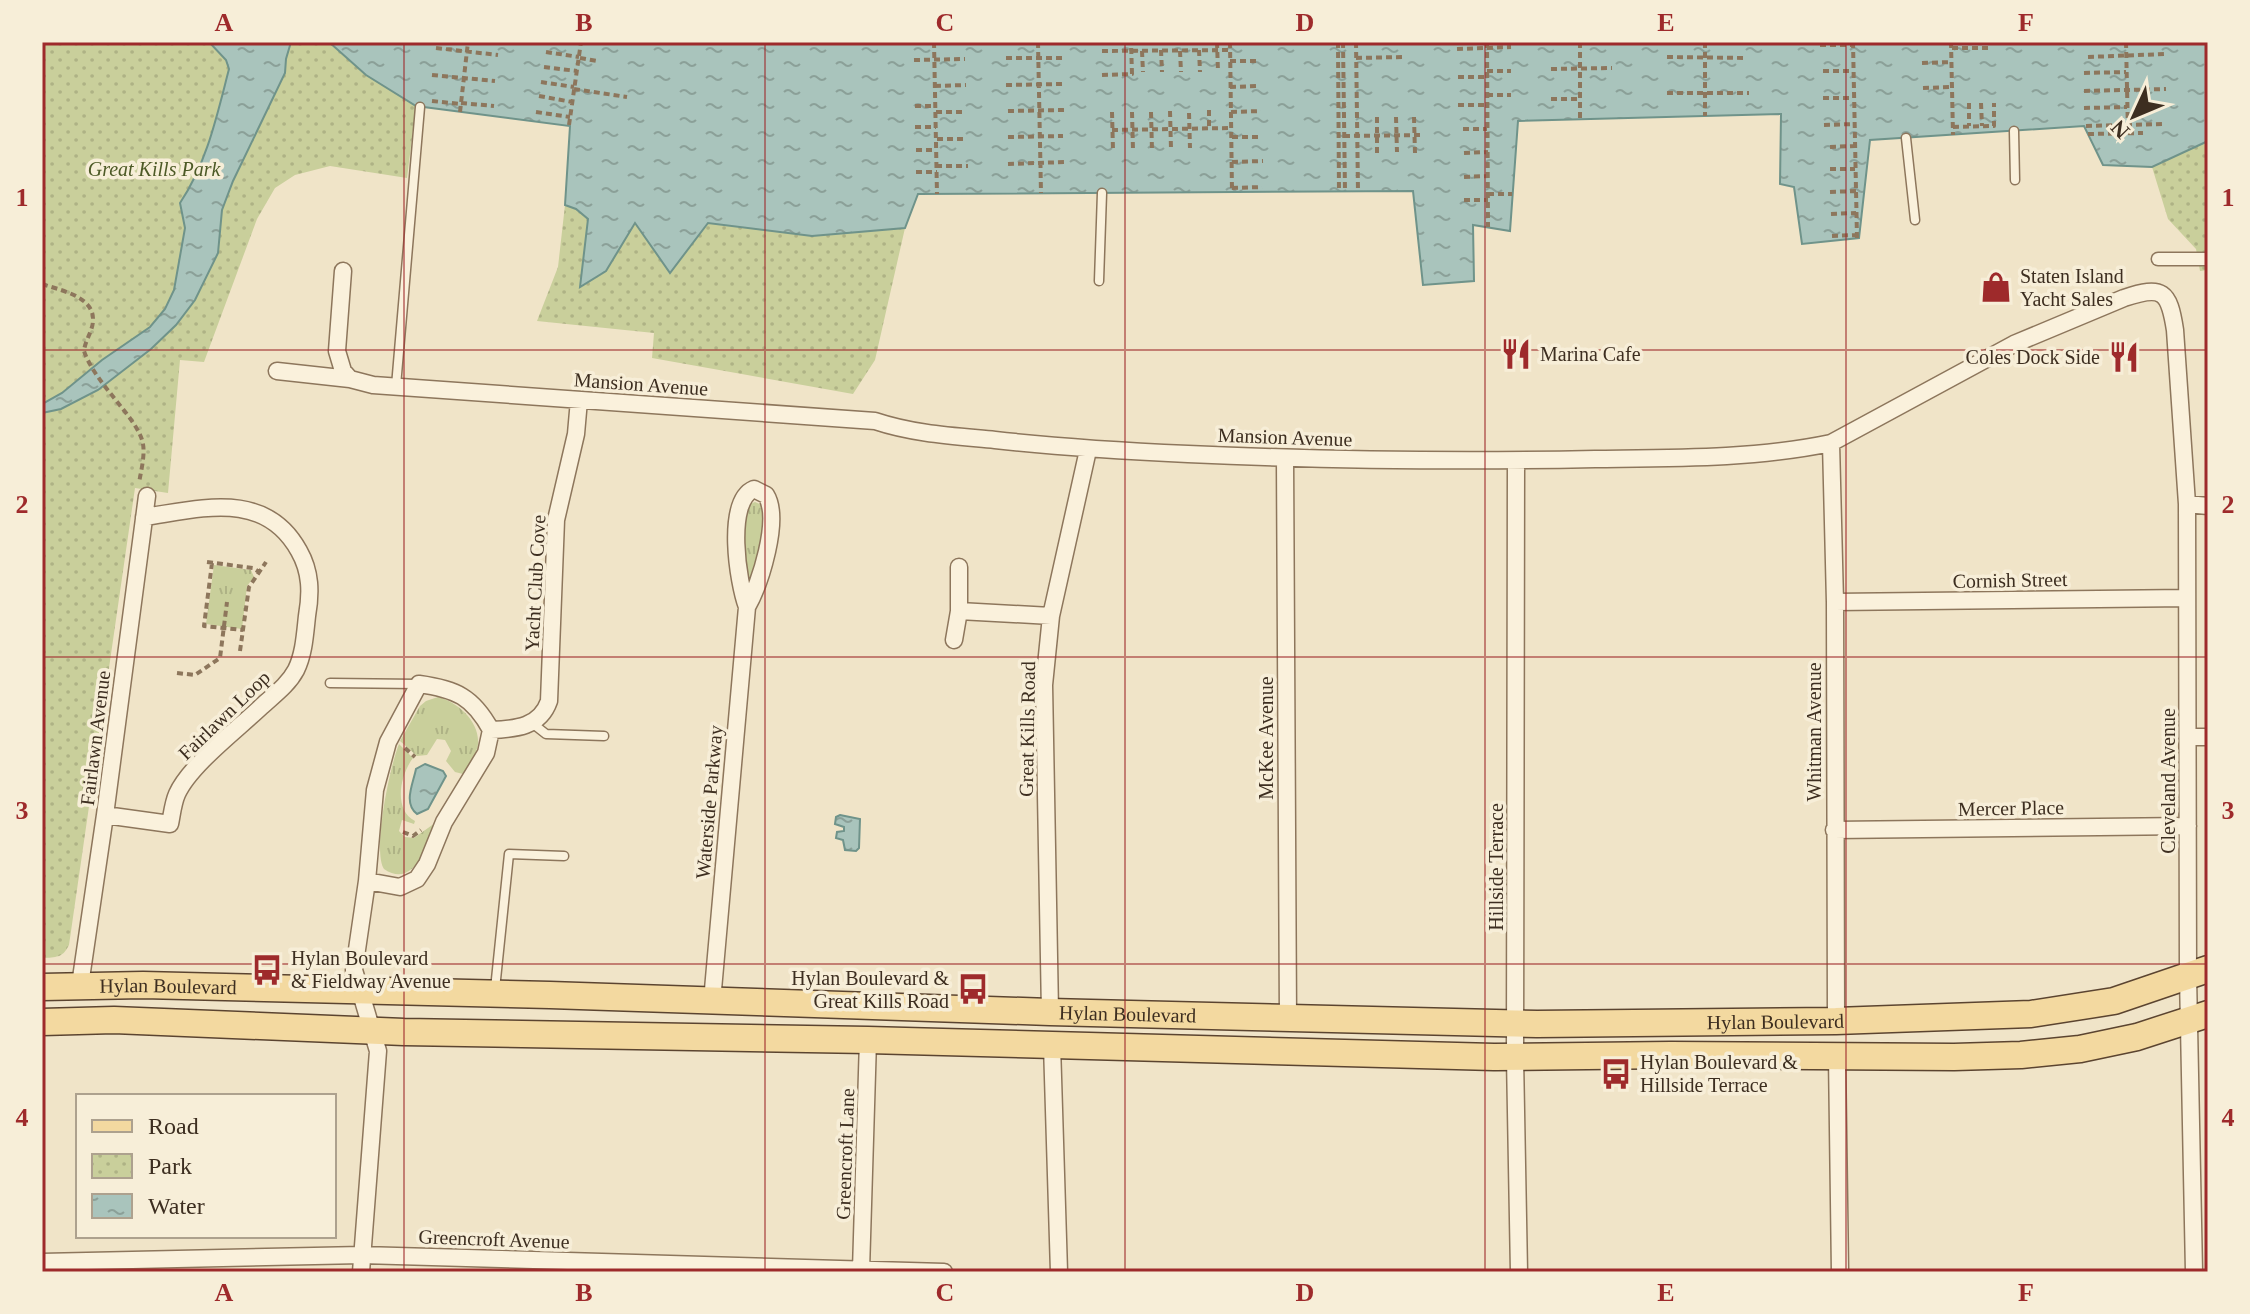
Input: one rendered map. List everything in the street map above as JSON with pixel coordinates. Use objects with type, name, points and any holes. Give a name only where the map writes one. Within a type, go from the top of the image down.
[{"type":"main road","name":"Hylan Boulevard","points":[[42,987],[80,985],[495,993],[1516,1024],[2003,1016],[2062,1011],[2138,994],[2198,972]]},
{"type":"main road","name":"Hylan Boulevard","points":[[42,1022],[114,1020],[373,1030],[1515,1058],[1954,1057],[2051,1053],[2109,1044],[2199,1017]]},
{"type":"street","points":[[2158,259],[2208,259]]},
{"type":"street","points":[[343,271],[337,351],[343,371],[350,379]]},
{"type":"street","name":"Mansion Avenue","points":[[277,371],[396,387],[875,421],[906,431],[1088,450],[1285,458],[1516,462],[1746,453],[1800,450],[1831,443],[2014,344],[2124,298],[2139,293],[2162,294]]},
{"type":"street","name":"Cleveland Avenue","points":[[2162,294],[2171,305],[2175,330],[2187,504],[2188,826],[2199,1017],[2194,1272]]},
{"type":"street","name":"Yacht Club Cove","points":[[532,723],[542,715],[549,701],[556,520],[576,434],[579,400]]},
{"type":"street","name":"Whitman Avenue","points":[[1831,443],[1835,602],[1836,1021]]},
{"type":"street","name":"Great Kills Road","points":[[1050,1012],[1044,685],[1051,616],[1088,450]]},
{"type":"street","name":"McKee Avenue","points":[[1285,458],[1288,1019]]},
{"type":"street","name":"Hillside Terrace","points":[[1516,462],[1515,1058],[1519,1272]]},
{"type":"street","name":"Waterside Parkway","points":[[712,1001],[747,607],[755,592],[772,511],[766,495],[754,489],[742,498],[737,515],[739,586],[747,607]]},
{"type":"street","name":"Fairlawn Avenue","points":[[80,985],[144,517],[143,490]]},
{"type":"street","points":[[2187,504],[2208,506]]},
{"type":"street","name":"Fairlawn Loop","points":[[105,815],[170,824],[177,794],[192,772],[282,688],[295,671],[302,651],[310,594],[308,572],[300,552],[274,522],[257,513],[234,506],[219,506],[144,517]]},
{"type":"street","points":[[954,640],[959,611],[959,567]]},
{"type":"street","name":"Cornish Street","points":[[1835,602],[2187,598]]},
{"type":"street","points":[[959,611],[1051,616]]},
{"type":"street","points":[[362,1264],[378,1060],[373,1030],[354,970],[367,881],[375,790],[388,742],[419,684],[444,687],[463,695],[482,714],[491,730],[486,753],[444,822],[427,864],[417,879],[400,887],[367,881]]},
{"type":"street","points":[[491,730],[517,728],[532,723]]},
{"type":"street","points":[[2188,737],[2208,737]]},
{"type":"street","name":"Mercer Place","points":[[1834,830],[2188,826]]},
{"type":"street","name":"Greencroft Lane","points":[[861,1270],[868,1040]]},
{"type":"street","points":[[1052,1045],[1059,1272]]},
{"type":"street","points":[[1837,1056],[1840,1272]]},
{"type":"street","name":"Greencroft Avenue","points":[[42,1262],[944,1272]]},
{"type":"lane","points":[[396,387],[420,107]]},
{"type":"lane","points":[[2014,131],[2015,180]]},
{"type":"lane","points":[[1906,138],[1915,220]]},
{"type":"lane","points":[[1099,281],[1102,193]]},
{"type":"lane","points":[[330,683],[419,684]]},
{"type":"lane","points":[[532,723],[546,734],[604,736]]},
{"type":"lane","points":[[495,993],[509,854],[564,856]]},
{"type":"path","points":[[460,112],[468,42]]},
{"type":"path","points":[[569,125],[581,42]]},
{"type":"path","points":[[934,42],[937,194]]},
{"type":"path","points":[[1038,42],[1041,193]]},
{"type":"path","points":[[1102,75],[1132,74],[1131,42]]},
{"type":"path","points":[[1153,42],[1153,51]]},
{"type":"path","points":[[1175,42],[1181,72]]},
{"type":"path","points":[[1196,42],[1200,72]]},
{"type":"path","points":[[1217,42],[1218,72]]},
{"type":"path","points":[[1230,42],[1232,190],[1262,187]]},
{"type":"path","points":[[1340,42],[1344,136],[1342,192],[1340,42]]},
{"type":"path","points":[[1356,42],[1358,192]]},
{"type":"path","points":[[1580,42],[1580,119]]},
{"type":"path","points":[[1705,42],[1705,116]]},
{"type":"path","points":[[2126,42],[2128,133]]},
{"type":"path","points":[[1820,45],[1853,43],[1857,237],[1832,236]]},
{"type":"path","points":[[1487,45],[1488,227]]},
{"type":"path","points":[[1457,49],[1487,45],[1511,47]]},
{"type":"path","points":[[1953,135],[1952,45],[1992,48]]},
{"type":"path","points":[[436,48],[498,55]]},
{"type":"path","points":[[1161,50],[1162,72]]},
{"type":"path","points":[[1102,51],[1230,50]]},
{"type":"path","points":[[1142,51],[1143,72]]},
{"type":"path","points":[[546,52],[597,61]]},
{"type":"path","points":[[2088,57],[2166,54]]},
{"type":"path","points":[[1356,58],[1403,57]]},
{"type":"path","points":[[1667,57],[1747,58]]},
{"type":"path","points":[[1006,58],[1063,58]]},
{"type":"path","points":[[914,60],[965,59]]},
{"type":"path","points":[[1230,61],[1259,61]]},
{"type":"path","points":[[1922,63],[1952,62]]},
{"type":"path","points":[[544,67],[577,71]]},
{"type":"path","points":[[1551,69],[1612,68]]},
{"type":"path","points":[[1458,77],[1511,71]]},
{"type":"path","points":[[1823,71],[1853,71]]},
{"type":"path","points":[[2084,73],[2126,72]]},
{"type":"path","points":[[432,75],[495,81]]},
{"type":"path","points":[[541,82],[627,97]]},
{"type":"path","points":[[1006,85],[1063,84]]},
{"type":"path","points":[[935,86],[966,85]]},
{"type":"path","points":[[1230,87],[1259,86]]},
{"type":"path","points":[[1923,88],[1952,87]]},
{"type":"path","points":[[2084,91],[2166,89]]},
{"type":"path","points":[[1667,93],[1749,93]]},
{"type":"path","points":[[1487,95],[1511,95]]},
{"type":"path","points":[[539,96],[572,102]]},
{"type":"path","points":[[1823,98],[1853,98]]},
{"type":"path","points":[[1551,99],[1580,99]]},
{"type":"path","points":[[430,101],[494,106]]},
{"type":"path","points":[[1969,103],[1969,126]]},
{"type":"path","points":[[1981,103],[1982,126]]},
{"type":"path","points":[[1953,127],[1994,126],[1994,103]]},
{"type":"path","points":[[1458,105],[1487,105]]},
{"type":"path","points":[[915,106],[935,106]]},
{"type":"path","points":[[2084,108],[2127,107]]},
{"type":"path","points":[[1008,111],[1065,110]]},
{"type":"path","points":[[1209,110],[1209,128]]},
{"type":"path","points":[[1170,111],[1171,149]]},
{"type":"path","points":[[1231,112],[1261,111]]},
{"type":"path","points":[[536,112],[570,117]]},
{"type":"path","points":[[935,112],[966,112]]},
{"type":"path","points":[[1112,112],[1113,150]]},
{"type":"path","points":[[1132,112],[1133,150]]},
{"type":"path","points":[[1151,112],[1152,150]]},
{"type":"path","points":[[1189,113],[1190,148]]},
{"type":"path","points":[[1377,117],[1377,153]]},
{"type":"path","points":[[1396,117],[1397,152]]},
{"type":"path","points":[[1414,117],[1418,135],[1415,153]]},
{"type":"path","points":[[1824,125],[1854,124]]},
{"type":"path","points":[[2086,126],[2165,124]]},
{"type":"path","points":[[915,127],[936,127]]},
{"type":"path","points":[[1112,130],[1231,128]]},
{"type":"path","points":[[1463,129],[1487,129]]},
{"type":"path","points":[[2088,134],[2143,133]]},
{"type":"path","points":[[1344,136],[1418,135]]},
{"type":"path","points":[[1008,137],[1063,136]]},
{"type":"path","points":[[1231,137],[1261,137]]},
{"type":"path","points":[[936,139],[967,139]]},
{"type":"path","points":[[1830,147],[1855,146]]},
{"type":"path","points":[[916,150],[936,150]]},
{"type":"path","points":[[1464,153],[1488,152]]},
{"type":"path","points":[[1232,162],[1263,161]]},
{"type":"path","points":[[1008,164],[1065,162]]},
{"type":"path","points":[[916,172],[968,166]]},
{"type":"path","points":[[1830,169],[1855,169]]},
{"type":"path","points":[[1464,177],[1488,176]]},
{"type":"path","points":[[1830,192],[1856,191]]},
{"type":"path","points":[[1464,200],[1512,194]]},
{"type":"path","points":[[1831,214],[1856,213]]},
{"type":"path","points":[[42,284],[76,296],[87,305],[93,319],[84,351],[106,391],[135,426],[143,442],[143,490]]},
{"type":"path","points":[[243,630],[204,626],[210,562],[253,568],[259,572]]},
{"type":"path","points":[[240,651],[249,587],[266,562]]},
{"type":"path","points":[[177,673],[195,675],[220,658],[227,602]]},
{"type":"path","points":[[400,743],[415,757]]},
{"type":"path","points":[[403,832],[415,836],[426,824],[416,823]]},
{"type":"green space","name":"Great Kills Park","points":[[42,42],[209,42],[226,60],[277,42],[329,42],[366,75],[416,106],[407,178],[330,166],[295,175],[275,188],[257,219],[204,362],[180,360],[168,493],[135,488],[69,945],[62,954],[45,958],[42,962]]},
{"type":"green space","points":[[2208,141],[2208,270],[2200,271],[2196,249],[2168,219],[2152,167]]},
{"type":"green space","points":[[565,205],[588,219],[581,287],[606,271],[635,223],[708,223],[812,236],[905,228],[875,360],[853,394],[652,358],[654,333],[537,321],[558,267]]},
{"type":"green space","points":[[755,502],[762,505],[765,522],[750,591],[741,559],[741,537],[748,505]]},
{"type":"green space","points":[[214,565],[251,570],[254,577],[247,586],[242,629],[206,624]]},
{"type":"green space","points":[[438,697],[460,708],[478,736],[474,756],[463,774],[455,772],[446,761],[451,751],[445,740],[437,739],[427,755],[417,756],[400,741],[420,706]]},
{"type":"green space","points":[[399,744],[413,758],[402,783],[401,801],[408,816],[415,821],[414,824],[402,820],[399,831],[405,837],[414,838],[435,823],[418,862],[404,874],[384,869],[380,845],[387,788]]},
{"type":"water","points":[[209,42],[291,42],[285,73],[222,210],[218,253],[195,300],[176,325],[151,349],[98,390],[61,409],[42,413],[42,404],[62,393],[102,360],[150,327],[165,309],[174,290],[185,228],[180,203],[204,155],[229,69],[226,60]]},
{"type":"water","points":[[329,42],[2208,42],[2208,141],[2152,167],[2103,165],[2084,126],[1870,140],[1859,238],[1802,244],[1794,187],[1780,184],[1781,114],[1518,121],[1510,231],[1473,225],[1474,281],[1423,285],[1413,191],[918,194],[905,228],[812,236],[708,223],[670,273],[635,223],[606,271],[580,287],[588,219],[565,205],[570,126],[416,106],[366,75]]},
{"type":"water","points":[[425,764],[443,771],[446,776],[428,809],[417,814],[411,804],[410,793],[416,769]]},
{"type":"water","points":[[836,817],[860,819],[859,848],[856,851],[845,850],[843,840],[836,838],[837,832],[844,831],[844,827],[835,824]]},
{"type":"place","name":"Staten Island Yacht Sales","points":[[1996,287]]},
{"type":"place","name":"Marina Cafe","points":[[1516,354]]},
{"type":"place","name":"Coles Dock Side","points":[[2124,357]]},
{"type":"place","name":"Hylan Boulevard & Fieldway Avenue","points":[[267,970]]},
{"type":"place","name":"Hylan Boulevard & Great Kills Road","points":[[973,989]]},
{"type":"place","name":"Hylan Boulevard & Hillside Terrace","points":[[1616,1074]]}]
